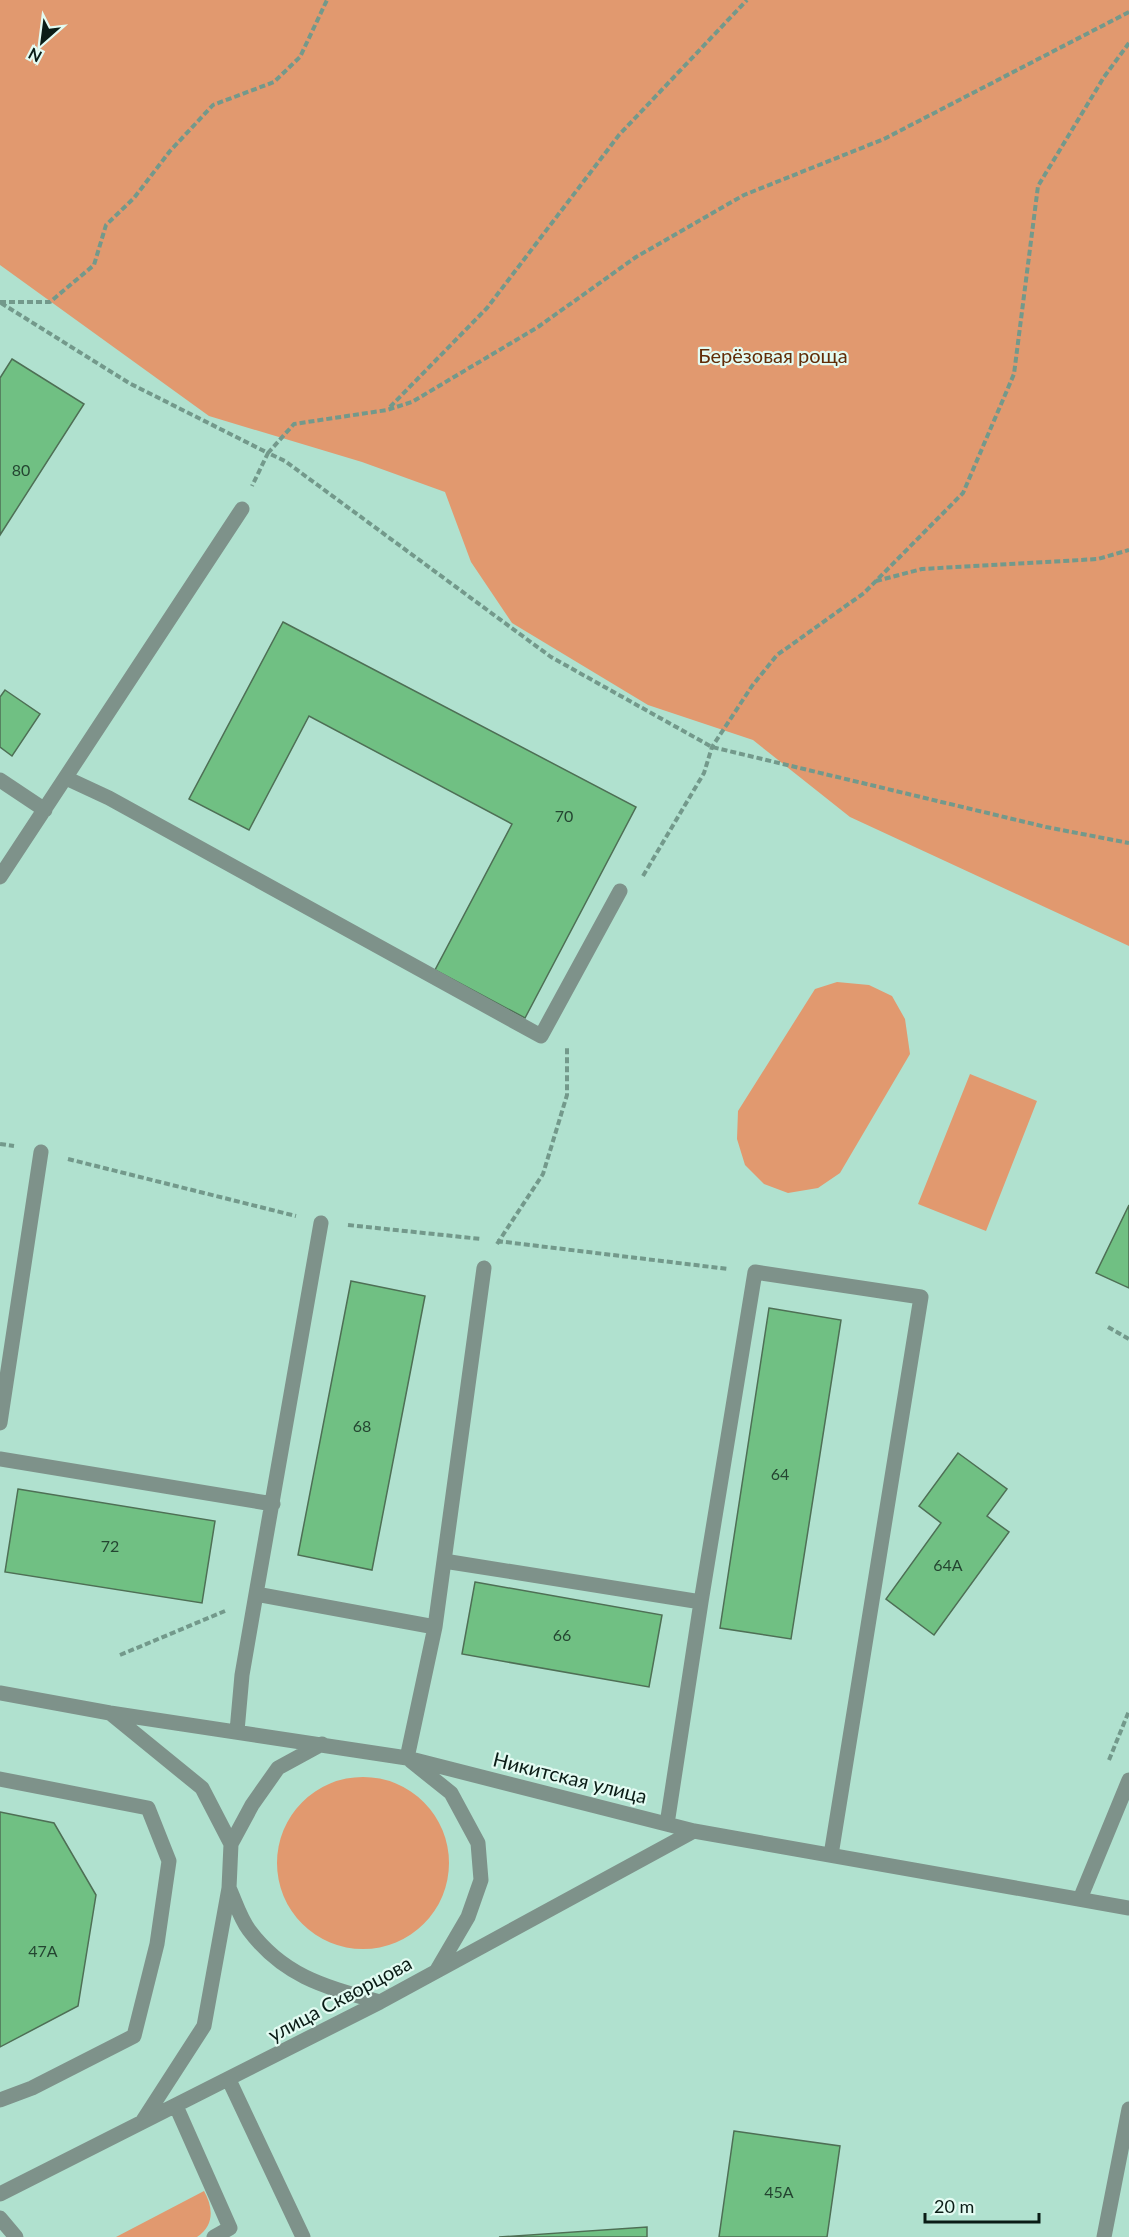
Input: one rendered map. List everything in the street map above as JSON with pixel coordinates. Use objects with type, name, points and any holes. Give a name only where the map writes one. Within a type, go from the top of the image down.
[{"type":"street","points":[[0,877],[242,509]]},
{"type":"street","points":[[66,778],[120,804],[541,1036],[620,891]]},
{"type":"street","points":[[0,780],[45,810]]},
{"type":"street","points":[[0,1423],[41,1152]]},
{"type":"street","points":[[237,1731],[242,1675],[321,1222]]},
{"type":"street","points":[[437,1970],[468,1917],[481,1880],[478,1843],[451,1793],[406,1758],[435,1627],[484,1268]]},
{"type":"street","points":[[667,1824],[700,1602],[755,1272],[921,1297],[831,1855]]},
{"type":"street","points":[[0,1459],[273,1504]]},
{"type":"street","points":[[444,1561],[700,1602]]},
{"type":"street","points":[[256,1594],[435,1627]]},
{"type":"street","name":"Никитская улица","points":[[0,1693],[110,1713],[406,1758],[694,1831],[1129,1908]]},
{"type":"street","points":[[110,1713],[202,1788],[231,1844]]},
{"type":"street","points":[[141,2123],[204,2026],[229,1888],[231,1844],[252,1805],[278,1768],[322,1744]]},
{"type":"street","points":[[0,1779],[148,1808],[169,1861],[158,1944],[134,2036],[32,2088],[0,2100]]},
{"type":"street","points":[[1080,1899],[1129,1780]]},
{"type":"street","name":"улица Скворцова","points":[[0,2194],[380,2002],[694,1831]]},
{"type":"street","points":[[229,1888],[248,1929],[282,1965],[318,1985],[380,2002]]},
{"type":"street","points":[[229,2080],[303,2237]]},
{"type":"street","points":[[176,2106],[230,2228],[214,2237]]},
{"type":"street","points":[[1104,2237],[1129,2109]]},
{"type":"street","points":[[0,2218],[16,2237]]},
{"type":"path","points":[[0,303],[51,302],[94,265],[106,225],[134,198],[170,151],[213,105],[274,82],[300,57],[327,0]]},
{"type":"path","points":[[387,410],[487,308],[619,135],[747,0]]},
{"type":"path","points":[[242,509],[268,453],[294,424],[387,410],[412,402],[538,327],[636,257],[744,195],[884,140],[1129,12]]},
{"type":"path","points":[[638,886],[648,864],[705,773],[712,747],[752,686],[777,655],[864,593],[963,492],[1014,374],[1038,186],[1104,77],[1129,43]]},
{"type":"path","points":[[0,303],[129,382],[285,461],[551,657],[712,747],[1046,827],[1129,843]]},
{"type":"path","points":[[875,582],[922,569],[1098,559],[1129,550]]},
{"type":"path","points":[[484,1268],[498,1241],[543,1174],[567,1095],[567,1049],[572,1038]]},
{"type":"path","points":[[0,1144],[41,1152],[321,1222],[755,1272]]},
{"type":"path","points":[[1108,1327],[1129,1339]]},
{"type":"path","points":[[120,1655],[225,1611],[256,1594]]},
{"type":"green space","name":"Берёзовая роща","points":[[0,0],[1129,0],[1129,946],[850,817],[753,740],[648,705],[512,623],[471,562],[445,492],[362,462],[209,416],[0,265]]},
{"type":"green space","points":[[837,982],[869,985],[892,996],[905,1019],[910,1054],[840,1173],[818,1188],[788,1193],[764,1184],[745,1165],[737,1139],[738,1111],[815,989]]},
{"type":"green space","points":[[970,1074],[1037,1101],[986,1231],[918,1204]]},
{"type":"green space","points":[[363,1777],[396,1784],[424,1802],[442,1830],[449,1863],[442,1896],[424,1924],[396,1942],[363,1949],[330,1942],[302,1924],[284,1896],[277,1863],[284,1830],[302,1802],[330,1784]]},
{"type":"green space","points":[[204,2191],[211,2216],[207,2227],[197,2237],[116,2237]]},
{"type":"building","points":[[12,359],[84,404],[0,535],[0,378]]},
{"type":"building","points":[[283,622],[636,807],[525,1018],[435,970],[512,824],[309,716],[249,830],[189,799]]},
{"type":"building","points":[[5,690],[40,714],[12,756],[0,747],[0,697]]},
{"type":"building","points":[[1129,1205],[1129,1288],[1096,1273]]},
{"type":"building","points":[[351,1281],[425,1296],[372,1570],[298,1555]]},
{"type":"building","points":[[769,1308],[841,1320],[791,1639],[720,1628]]},
{"type":"building","points":[[958,1453],[1007,1489],[987,1516],[1009,1532],[934,1635],[886,1599],[941,1523],[919,1506]]},
{"type":"building","points":[[18,1489],[215,1521],[202,1603],[5,1572]]},
{"type":"building","points":[[475,1582],[662,1615],[649,1687],[462,1654]]},
{"type":"building","points":[[0,1812],[54,1823],[96,1895],[78,2006],[0,2047]]},
{"type":"building","points":[[734,2131],[840,2146],[827,2237],[719,2237]]},
{"type":"building","points":[[647,2227],[647,2237],[499,2237]]}]
